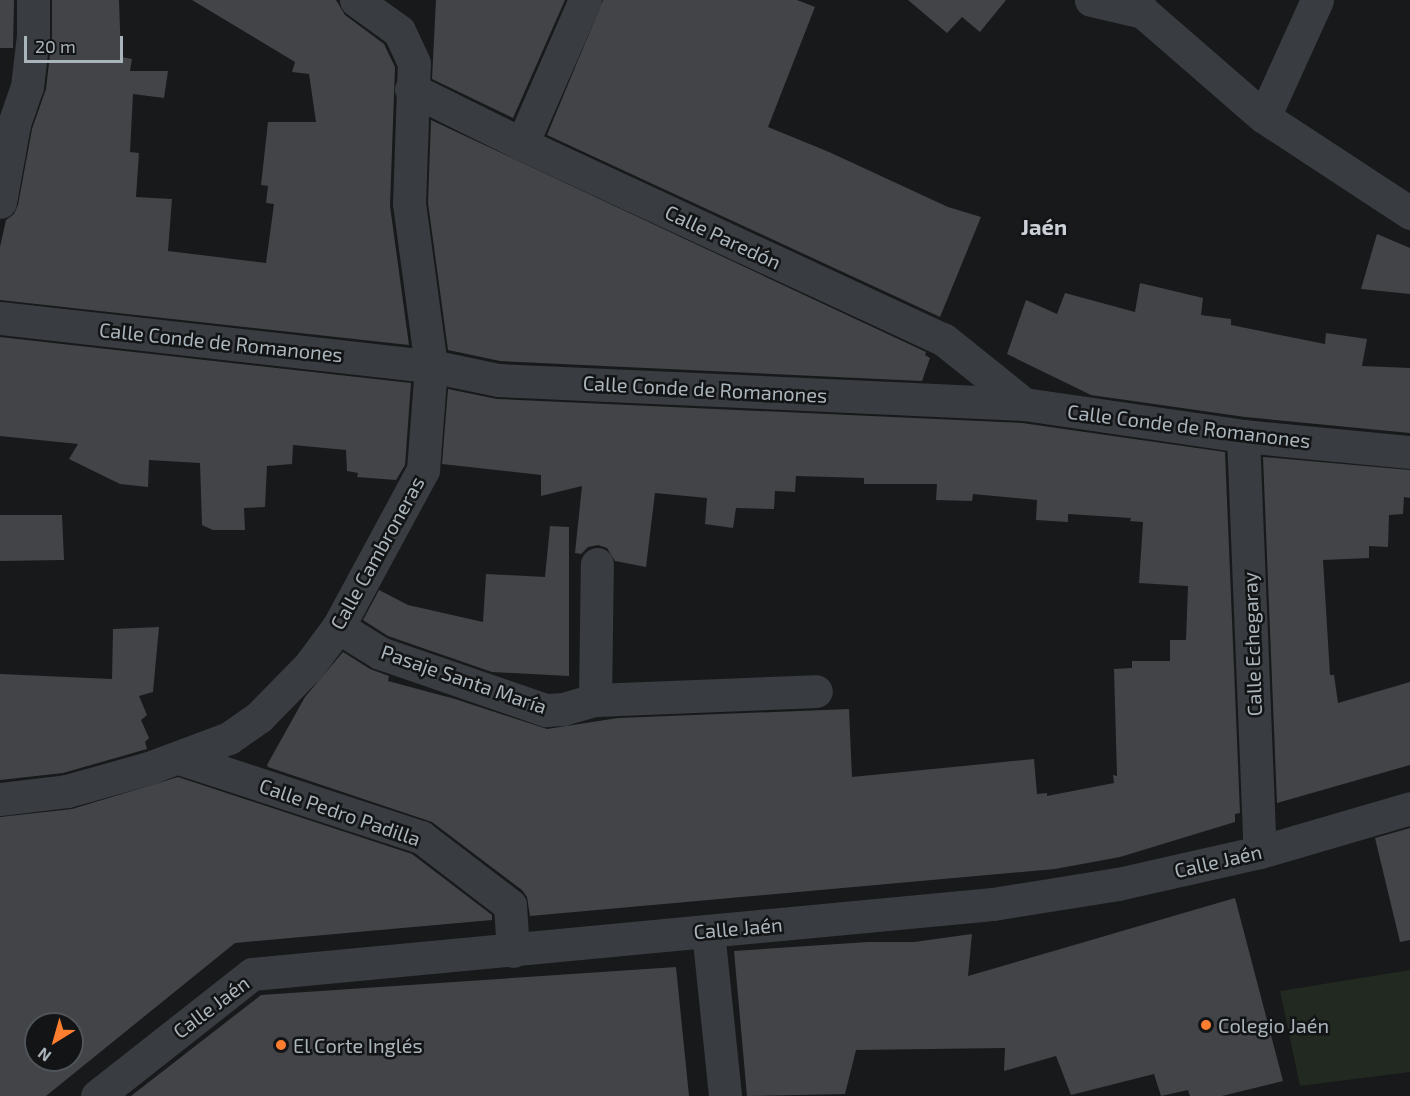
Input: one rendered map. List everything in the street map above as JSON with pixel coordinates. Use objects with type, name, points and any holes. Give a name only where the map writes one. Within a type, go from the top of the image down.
[{"type":"street","points":[[0,202],[14,124],[27,87],[33,35],[33,0]]},
{"type":"street","name":"Calle Cambroneras","points":[[0,799],[67,791],[179,759],[229,738],[258,717],[309,666],[338,627],[423,470],[431,366],[409,204],[411,89],[414,63],[399,31],[356,0]]},
{"type":"street","points":[[522,144],[585,0]]},
{"type":"street","points":[[1091,0],[1139,6],[1264,117],[1410,213]]},
{"type":"street","points":[[1264,117],[1317,0]]},
{"type":"street","name":"Calle Paredón","points":[[411,89],[522,144],[943,339],[1024,404]]},
{"type":"street","name":"Calle Conde de Romanones","points":[[0,318],[431,366],[498,380],[1024,404],[1244,435],[1410,452]]},
{"type":"street","name":"Calle Echegaray","points":[[1244,435],[1260,852]]},
{"type":"street","points":[[595,700],[597,564]]},
{"type":"street","name":"Pasaje Santa María","points":[[338,627],[380,652],[546,710],[563,709],[595,700],[816,691]]},
{"type":"street","name":"Calle Pedro Padilla","points":[[179,759],[422,837],[510,905],[513,951]]},
{"type":"street","name":"Calle Jaén","points":[[97,1096],[252,974],[993,904],[1118,884],[1260,852],[1410,808]]},
{"type":"street","points":[[708,931],[725,1096]]},
{"type":"shaded area","points":[[1410,970],[1410,1072],[1300,1086],[1280,991]]},
{"type":"building","points":[[0,0],[14,0],[13,48],[0,48]]},
{"type":"building","points":[[52,0],[119,0],[121,57],[132,59],[130,71],[168,71],[164,98],[133,94],[130,152],[139,153],[136,197],[172,199],[168,251],[266,263],[274,204],[266,203],[268,186],[261,185],[268,122],[316,122],[309,74],[292,72],[295,62],[192,0],[336,0],[345,15],[384,44],[395,67],[390,206],[409,345],[0,300],[0,247],[6,220],[14,214],[18,205],[32,129],[46,89],[52,37]]},
{"type":"building","points":[[436,0],[565,0],[513,118],[432,79]]},
{"type":"building","points":[[603,0],[797,0],[815,7],[768,127],[829,152],[948,207],[981,217],[940,317],[547,135]]},
{"type":"building","points":[[908,0],[1006,0],[980,32],[962,17],[947,33]]},
{"type":"building","points":[[431,120],[926,352],[925,355],[930,358],[922,381],[500,361],[448,350],[428,203]]},
{"type":"building","points":[[1377,234],[1410,248],[1410,294],[1361,289]]},
{"type":"building","points":[[1140,283],[1203,298],[1201,315],[1231,319],[1231,325],[1325,344],[1326,333],[1367,339],[1362,366],[1410,368],[1410,433],[1245,417],[1091,395],[1007,354],[1026,300],[1057,314],[1065,293],[1135,312]]},
{"type":"building","points":[[0,337],[411,383],[405,465],[396,480],[357,477],[358,473],[347,471],[346,450],[293,445],[292,464],[267,466],[265,507],[244,508],[245,530],[213,530],[202,525],[200,463],[149,460],[148,487],[120,484],[69,459],[78,444],[0,436]]},
{"type":"building","points":[[448,389],[497,399],[1022,423],[1225,452],[1240,813],[1235,814],[1235,822],[1120,857],[1055,869],[530,916],[527,897],[522,890],[432,822],[268,767],[267,765],[305,697],[343,652],[370,669],[389,676],[388,681],[455,699],[547,729],[618,718],[849,709],[852,777],[1034,759],[1037,794],[1047,793],[1047,796],[1114,783],[1113,775],[1117,776],[1114,669],[1132,668],[1132,661],[1170,661],[1170,640],[1186,640],[1188,586],[1139,583],[1143,522],[1130,521],[1131,518],[1068,514],[1068,522],[1036,520],[1037,500],[973,494],[972,501],[936,500],[937,484],[864,484],[864,478],[796,476],[795,492],[775,491],[774,509],[736,508],[733,528],[705,524],[707,498],[655,493],[646,567],[615,561],[607,548],[598,545],[588,547],[581,554],[575,553],[582,486],[541,496],[541,475],[442,464]]},
{"type":"building","points":[[1263,457],[1410,470],[1410,498],[1404,497],[1403,514],[1389,515],[1388,547],[1369,546],[1369,558],[1323,560],[1330,675],[1334,675],[1338,703],[1410,682],[1410,765],[1277,803]]},
{"type":"building","points":[[0,515],[62,515],[64,560],[0,561]]},
{"type":"building","points":[[550,526],[569,527],[569,676],[492,672],[388,636],[363,620],[379,590],[408,605],[483,622],[486,574],[545,577]]},
{"type":"building","points":[[159,627],[153,692],[139,696],[147,715],[141,720],[149,738],[145,742],[147,749],[63,773],[0,780],[0,674],[112,679],[113,629]]},
{"type":"building","points":[[178,777],[412,854],[492,915],[492,920],[235,943],[84,1065],[84,1012],[24,1012],[24,1072],[76,1072],[46,1096],[0,1096],[0,817],[72,809]]},
{"type":"building","points":[[1410,828],[1410,940],[1400,942],[1375,838]]},
{"type":"building","points":[[1235,898],[1283,1081],[1222,1096],[1190,1096],[1188,1090],[1161,1096],[1154,1074],[1071,1095],[1056,1056],[1004,1071],[1005,1048],[856,1050],[845,1094],[747,1096],[734,951],[868,942],[914,942],[972,934],[968,976]]},
{"type":"building","points":[[676,967],[689,1096],[131,1096],[261,995]]},
{"type":"place","name":"Colegio Jaén","points":[[1206,1025]]},
{"type":"place","name":"El Corte Inglés","points":[[281,1045]]},
{"type":"district","name":"Jaén","points":[[1044,227]]}]
